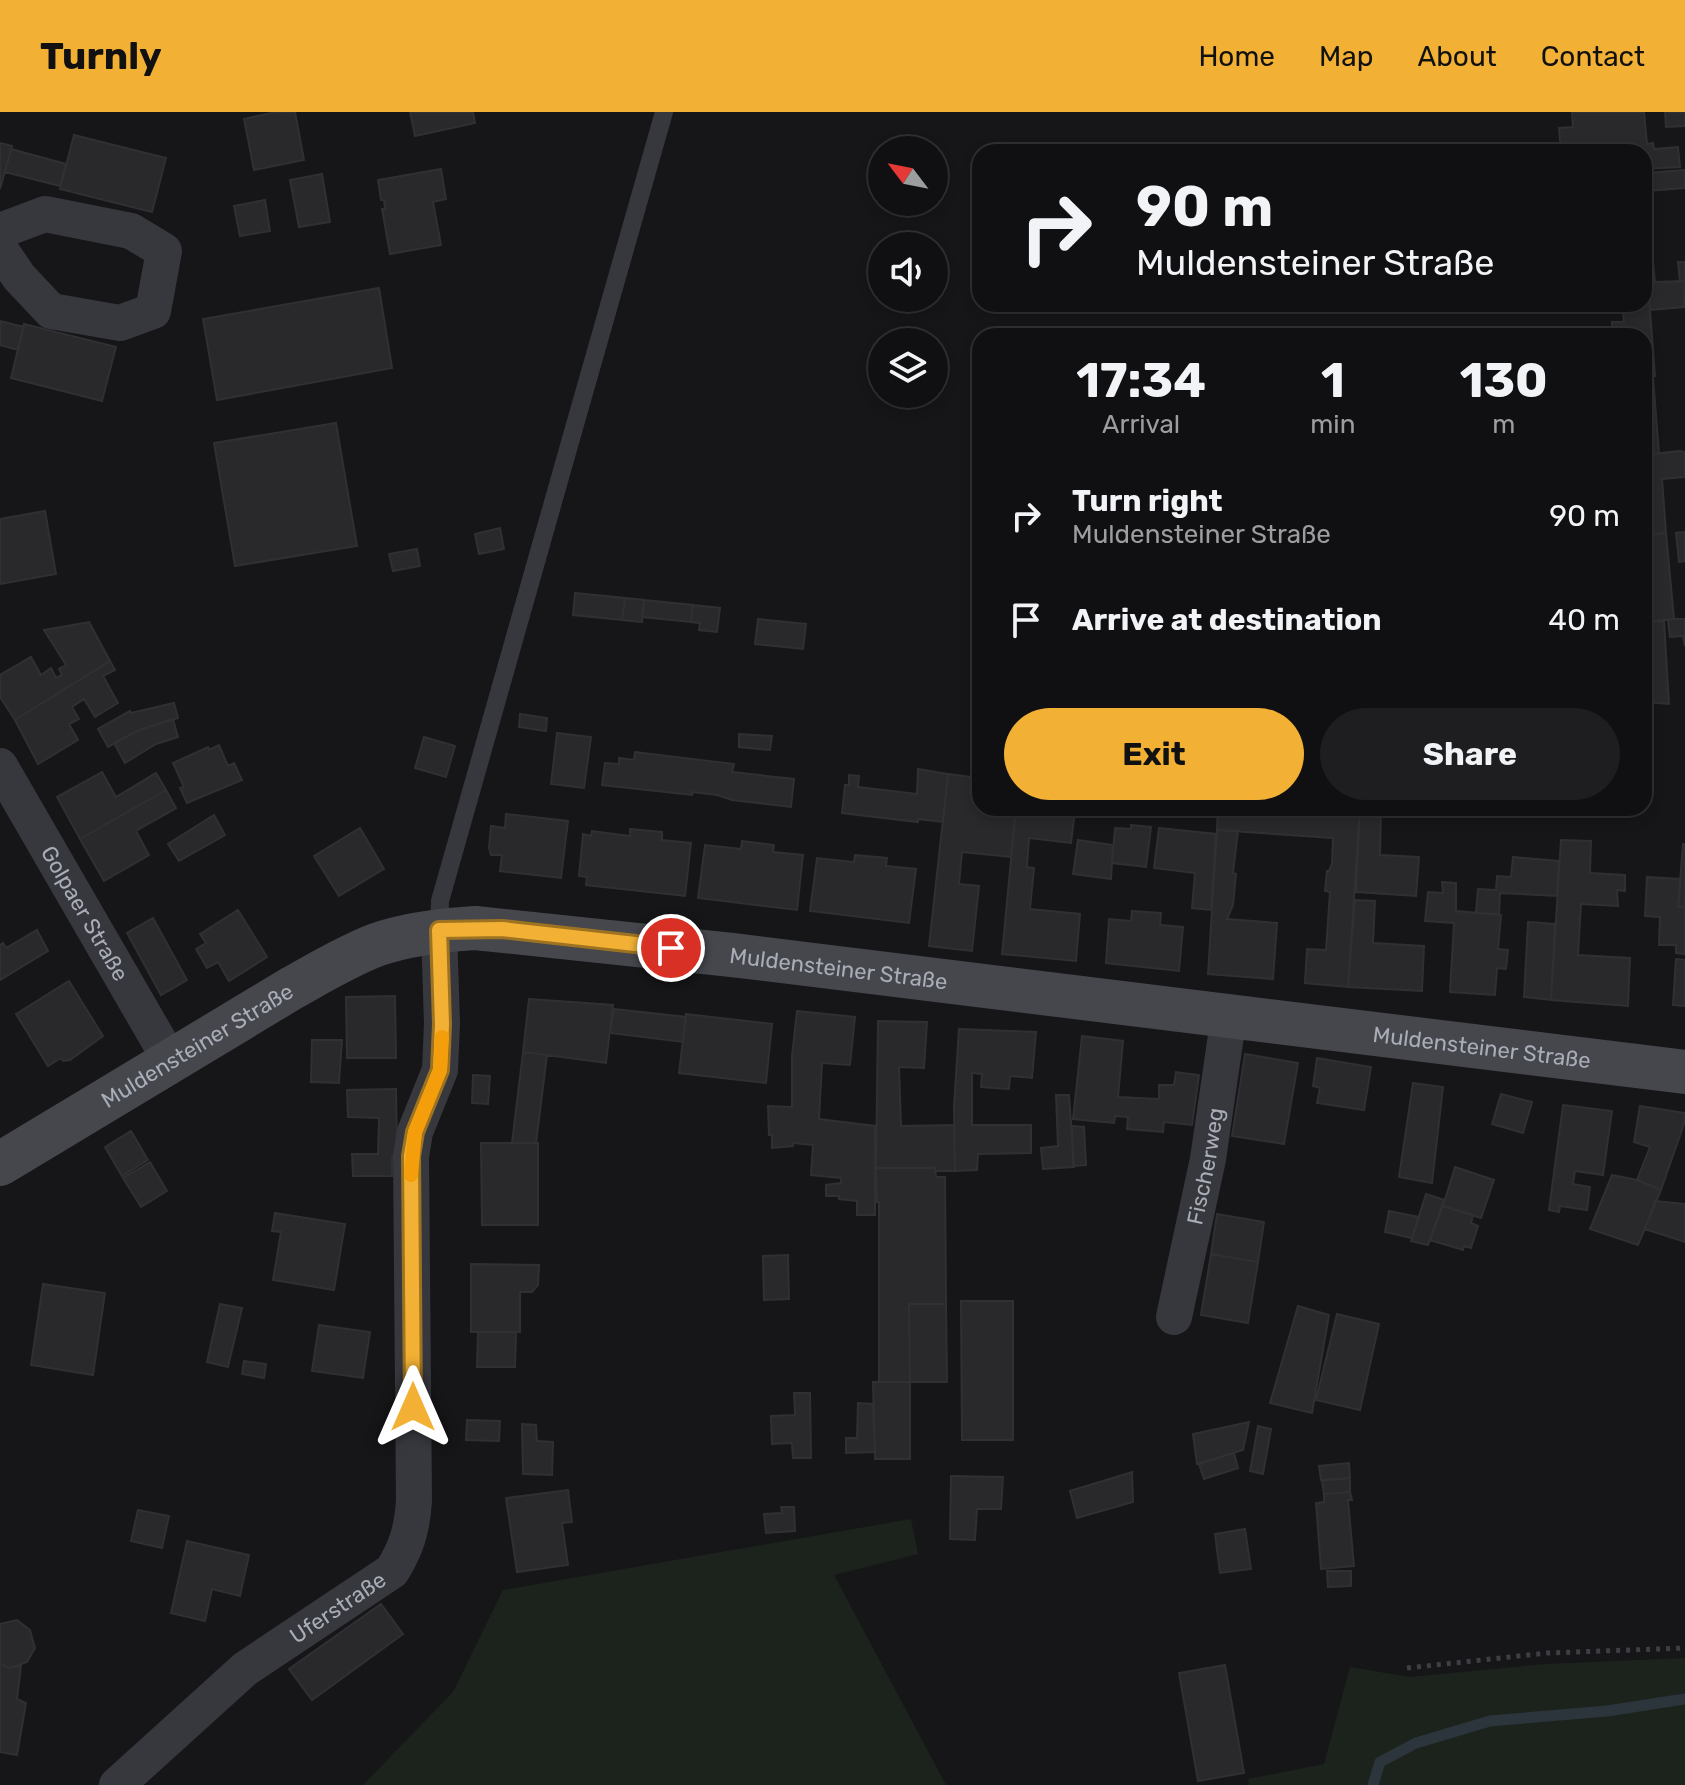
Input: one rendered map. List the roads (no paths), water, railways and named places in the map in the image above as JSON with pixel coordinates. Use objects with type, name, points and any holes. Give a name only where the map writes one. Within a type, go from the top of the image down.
[{"type":"main road","name":"Muldensteiner Straße","points":[[0,1164],[339,962],[377,945],[439,930],[502,929],[1685,1072]]},
{"type":"street","points":[[0,231],[45,214],[131,231],[164,251],[153,311],[120,323],[51,311],[19,277],[0,249]]},
{"type":"street","name":"Golpaer Straße","points":[[0,766],[170,1060]]},
{"type":"street","name":"Uferstraße","points":[[117,1785],[245,1669],[392,1571],[405,1550],[412,1529],[414,1501],[411,1156],[415,1132],[440,1070],[439,930]]},
{"type":"street","name":"Fischerweg","points":[[1174,1317],[1208,1159],[1229,1015]]},
{"type":"lane","points":[[439,930],[440,901],[664,112]]},
{"type":"waterway","points":[[1373,1785],[1380,1762],[1416,1743],[1490,1721],[1607,1711],[1685,1699]]}]
